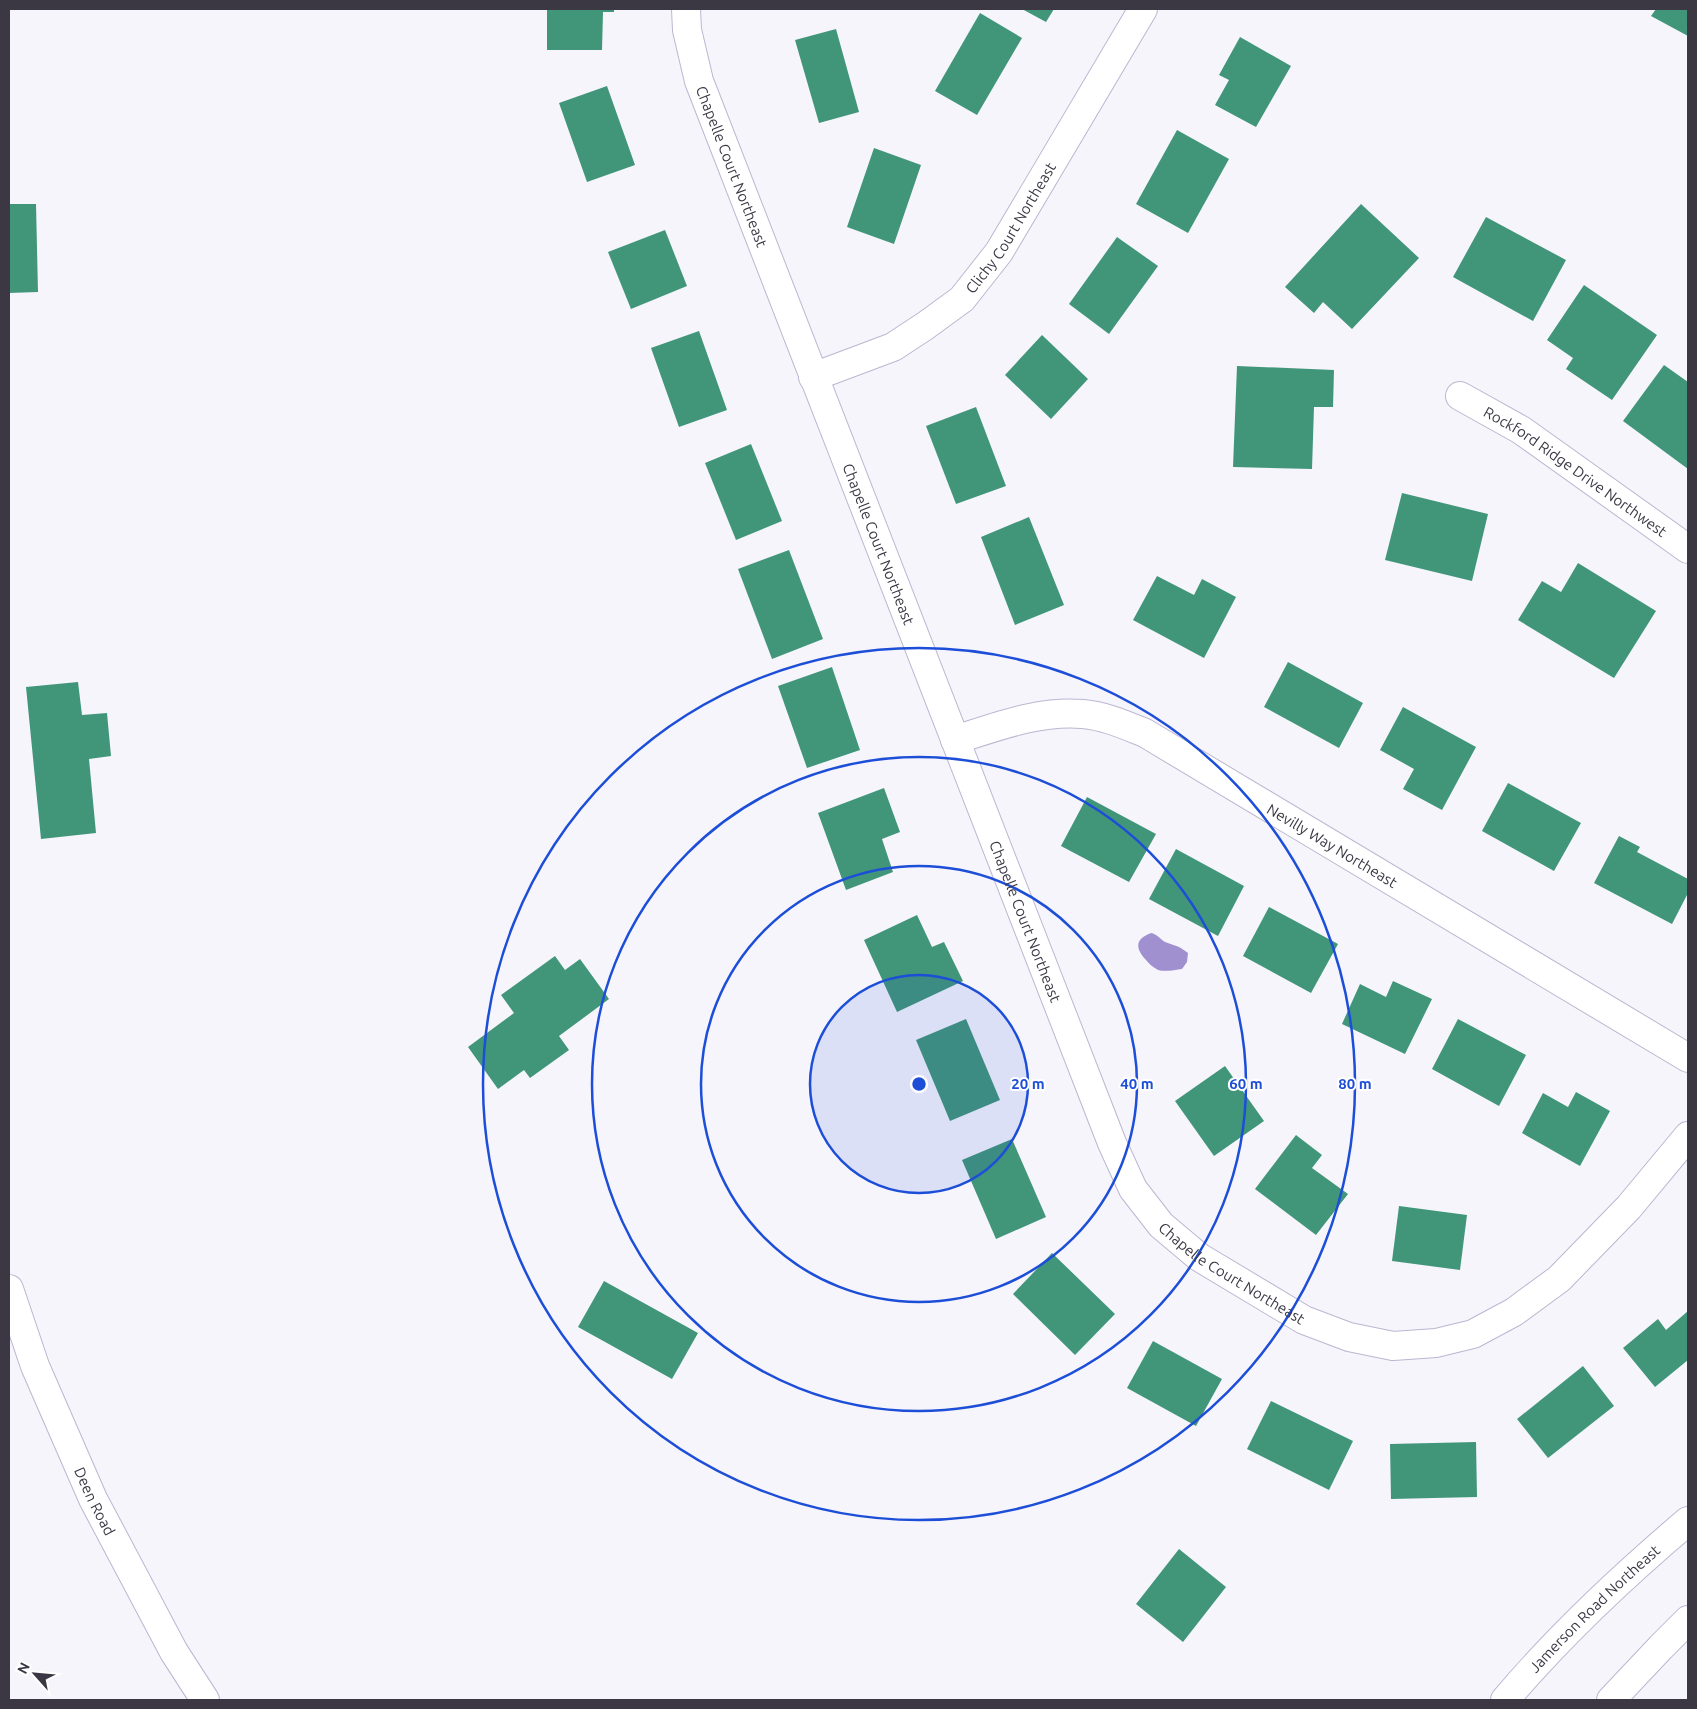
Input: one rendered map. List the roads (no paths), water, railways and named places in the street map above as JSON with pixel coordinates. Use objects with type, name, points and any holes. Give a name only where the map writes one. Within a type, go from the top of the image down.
[{"type":"street","name":"Chapelle Court Northeast","points":[[686,9],[687,30],[699,81],[813,378],[1112,1143],[1133,1189],[1161,1225],[1199,1258],[1304,1320],[1349,1337],[1393,1346],[1436,1343],[1473,1334],[1514,1312],[1559,1279],[1629,1207],[1688,1136]]},
{"type":"street","name":"Clichy Court Northeast","points":[[813,378],[892,347],[962,299],[998,252],[1143,9]]},
{"type":"street","name":"Rockford Ridge Drive Northwest","points":[[1460,396],[1521,430],[1688,549]]},
{"type":"street","name":"Nevilly Way Northeast","points":[[955,740],[998,726],[1043,715],[1082,714],[1112,720],[1145,733],[1688,1058]]},
{"type":"street","name":"Deen Road","points":[[9,1290],[35,1366],[93,1499],[174,1652],[204,1700]]},
{"type":"street","name":"Jamerson Road Northeast","points":[[1505,1700],[1569,1631],[1638,1565],[1688,1521]]},
{"type":"street","points":[[1611,1700],[1688,1620]]}]
